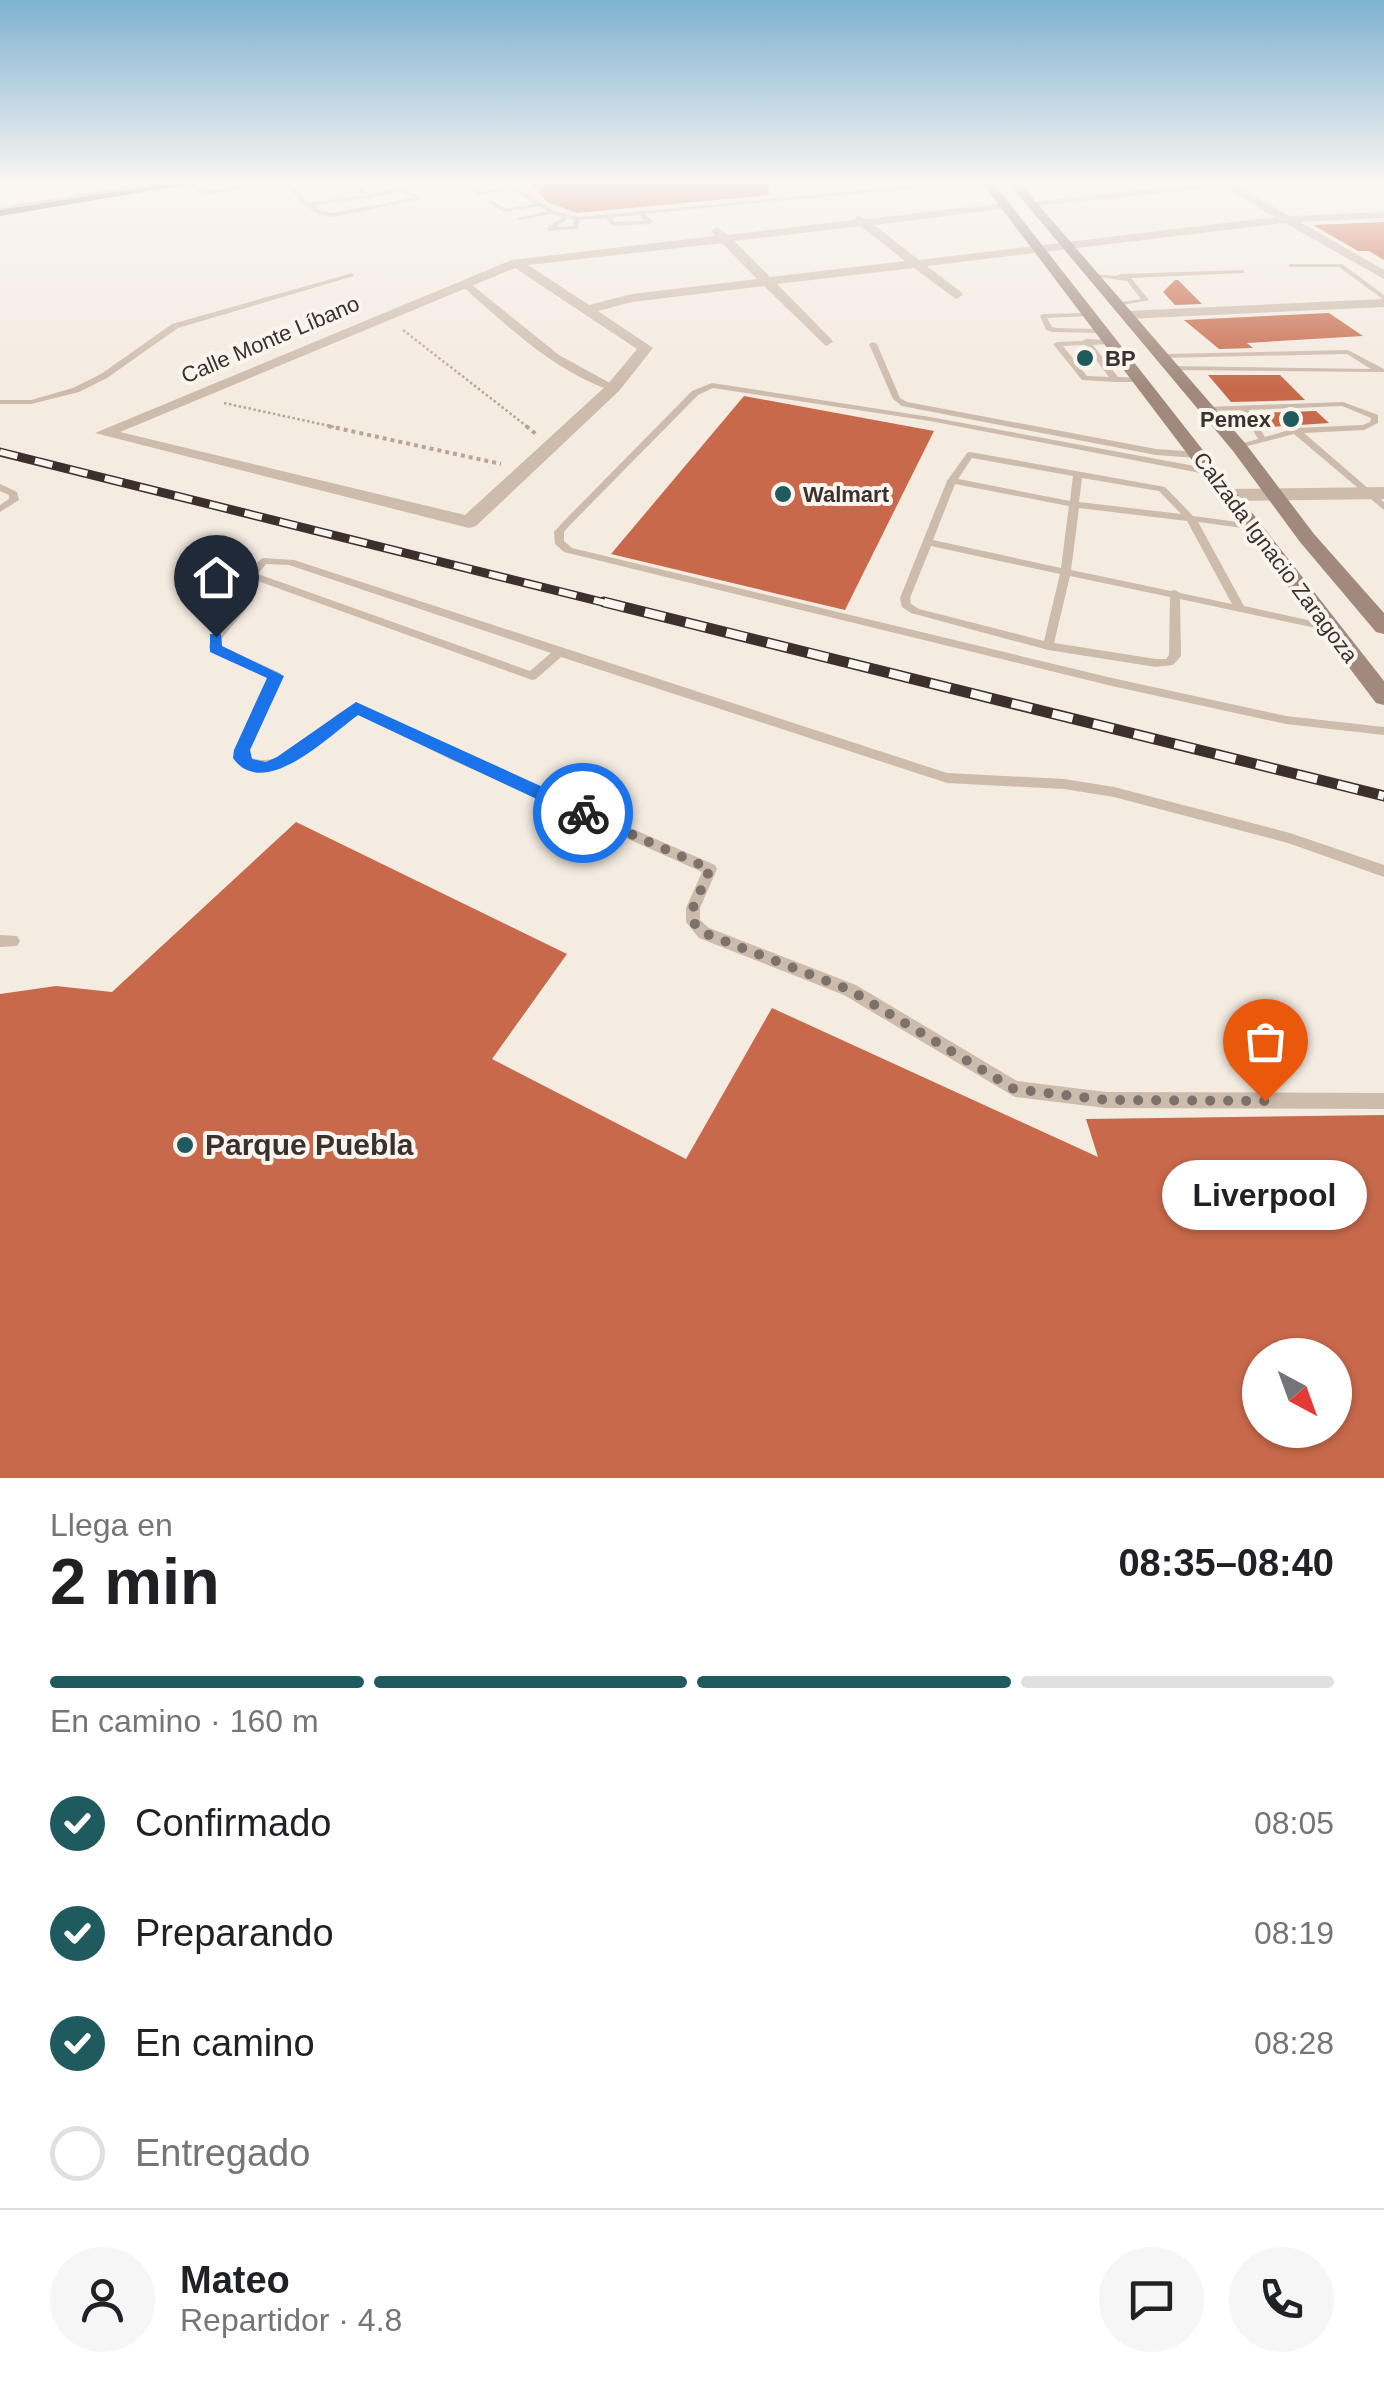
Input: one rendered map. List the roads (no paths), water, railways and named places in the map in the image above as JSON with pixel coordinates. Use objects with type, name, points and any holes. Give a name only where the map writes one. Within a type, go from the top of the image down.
[{"type":"main road","name":"Calzada Ignacio Zaragoza","points":[[1070,249],[1239,446],[1307,538],[1381,619]]},
{"type":"main road","name":"Calzada Ignacio Zaragoza","points":[[1038,250],[1088,314],[1098,338],[1140,380],[1384,698]]},
{"type":"main road","points":[[1232,500],[1307,538]]},
{"type":"street","name":"Calle Monte Líbano","points":[[613,388],[469,522],[103,433],[516,263],[628,249]]},
{"type":"street","points":[[734,249],[826,342]]},
{"type":"street","points":[[896,249],[956,295]]},
{"type":"street","points":[[590,309],[632,298],[1046,249]]},
{"type":"street","points":[[1339,249],[1384,275]]},
{"type":"street","points":[[1351,256],[1384,254]]},
{"type":"street","points":[[464,283],[498,314],[593,381],[613,388],[646,344],[516,263]]},
{"type":"street","points":[[1122,309],[1384,300]]},
{"type":"street","points":[[1232,500],[1276,496],[1379,498]]},
{"type":"lane","points":[[1290,266],[1340,265],[1384,300]]},
{"type":"lane","points":[[1093,276],[1242,272]]},
{"type":"lane","points":[[0,402],[31,402],[76,390],[104,376],[176,326],[352,274]]},
{"type":"lane","points":[[1120,276],[1129,279],[1146,300],[1122,309]]},
{"type":"lane","points":[[1059,314],[1070,331]]},
{"type":"lane","points":[[1088,314],[1043,316],[1049,328],[1098,338]]},
{"type":"lane","points":[[1098,338],[1057,344],[1082,377],[1140,380]]},
{"type":"lane","points":[[1098,338],[1116,380]]},
{"type":"lane","points":[[874,344],[897,399],[905,404],[1140,449],[1198,455]]},
{"type":"lane","points":[[1167,362],[1348,352],[1383,372]]},
{"type":"lane","points":[[1167,362],[1383,372]]},
{"type":"lane","points":[[1211,472],[930,419],[712,385],[695,393],[566,524],[559,532],[559,542],[568,550],[1112,682],[1286,720],[1384,731]]},
{"type":"lane","points":[[1207,409],[1318,404],[1357,407],[1375,417],[1374,422],[1364,426],[1296,431],[1239,446]]},
{"type":"lane","points":[[1318,404],[1344,428]]},
{"type":"lane","points":[[1243,407],[1262,438]]},
{"type":"lane","points":[[1296,431],[1379,498]]},
{"type":"lane","points":[[1176,593],[1175,656],[1170,662],[1048,646],[906,605],[912,572],[952,481],[970,455],[1162,489],[1192,521],[1240,609]]},
{"type":"lane","points":[[1048,646],[1066,570],[1078,474]]},
{"type":"lane","points":[[952,481],[1073,504],[1250,526]]},
{"type":"lane","points":[[0,487],[14,494],[14,500],[0,509]]},
{"type":"lane","points":[[927,542],[1330,628]]},
{"type":"lane","points":[[1384,871],[1290,838],[1114,792],[1064,784],[947,778],[290,562],[263,561],[251,576],[241,610],[216,637],[215,648],[276,676],[242,750],[241,758],[246,764],[267,768],[283,762],[356,708],[710,869],[693,908],[693,922],[704,933],[850,990],[1014,1089],[1106,1100],[1384,1102]]},
{"type":"lane","points":[[251,576],[532,676],[558,652]]},
{"type":"railway","points":[[0,452],[614,605]]},
{"type":"railway","points":[[604,602],[1384,796]]},
{"type":"place","name":"BP","points":[[1085,358]]},
{"type":"place","name":"Pemex","points":[[1291,419]]},
{"type":"place","name":"Walmart","points":[[783,494]]},
{"type":"place","name":"Liverpool","points":[[1265,1101]]},
{"type":"place","name":"Parque Puebla","points":[[185,1145]]}]
